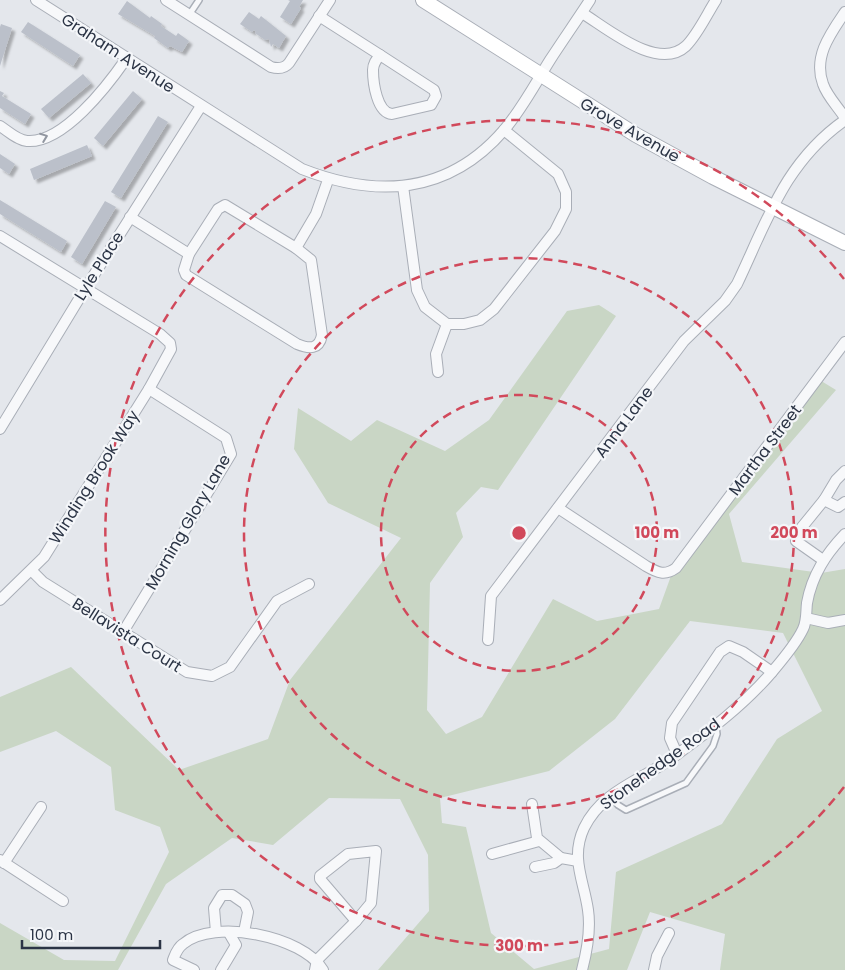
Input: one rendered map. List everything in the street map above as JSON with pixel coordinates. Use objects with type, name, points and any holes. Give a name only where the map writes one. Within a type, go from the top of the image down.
[{"type":"street","name":"Graham Avenue","points":[[36,0],[286,160],[328,180],[378,188],[403,186],[428,180],[456,168],[482,150],[504,130],[590,0]]},
{"type":"street","points":[[166,0],[277,69],[286,67],[330,0]]},
{"type":"street","name":"Grove Avenue","points":[[423,0],[636,135],[773,208],[845,243]]},
{"type":"street","points":[[582,13],[644,51],[666,53],[676,52],[686,46],[716,0]]},
{"type":"street","points":[[845,12],[823,48],[820,66],[823,85],[845,119]]},
{"type":"street","points":[[319,16],[434,90],[436,96],[431,105],[387,114],[381,108],[373,70],[375,62],[380,56]]},
{"type":"street","points":[[0,126],[20,139],[28,141],[48,136],[73,121],[108,85],[126,59]]},
{"type":"street","name":"Lyle Place","points":[[0,428],[85,288],[201,106]]},
{"type":"street","name":"Anna Lane","points":[[488,640],[491,596],[684,341],[725,301],[737,284],[783,186],[804,155],[845,119]]},
{"type":"street","points":[[403,186],[417,290],[425,307],[447,324],[473,323],[494,308],[555,231],[566,209],[566,192],[558,174],[504,130]]},
{"type":"street","points":[[296,248],[313,220],[328,180]]},
{"type":"street","points":[[225,205],[296,248],[311,260],[322,335],[321,341],[316,346],[308,349],[190,278],[184,270],[189,254],[218,209],[225,205]]},
{"type":"street","points":[[130,217],[189,254]]},
{"type":"street","points":[[0,236],[85,288]]},
{"type":"street","name":"Winding Brook Way","points":[[0,600],[32,571],[44,557],[169,354],[170,344],[160,334],[85,288]]},
{"type":"street","points":[[438,372],[436,354],[447,324]]},
{"type":"street","name":"Martha Street","points":[[558,508],[658,573],[668,574],[684,558],[845,342]]},
{"type":"street","name":"Morning Glory Lane","points":[[123,632],[230,454],[226,438],[149,389]]},
{"type":"street","points":[[823,560],[796,541],[802,527],[824,500],[836,480],[845,472]]},
{"type":"street","points":[[824,500],[838,507],[845,502]]},
{"type":"street","name":"Stonehedge Road","points":[[582,970],[587,947],[588,911],[578,870],[578,861],[583,831],[594,812],[610,796],[677,754],[716,725],[748,697],[772,672],[795,643],[804,628],[811,587],[823,560],[845,534]]},
{"type":"street","name":"Bellavista Court","points":[[32,571],[43,582],[187,672],[212,676],[230,667],[277,600],[309,584]]},
{"type":"street","points":[[806,618],[828,623],[845,620]]},
{"type":"street","points":[[677,754],[670,738],[672,723],[720,652],[729,646],[743,652],[772,672]]},
{"type":"street","points":[[532,804],[537,838],[561,858],[578,861]]},
{"type":"street","points":[[41,807],[2,862],[63,901]]},
{"type":"street","points":[[492,854],[539,840]]},
{"type":"street","points":[[316,965],[356,921],[371,903],[376,851],[348,854],[320,876],[320,879],[356,921]]},
{"type":"street","points":[[535,867],[554,863],[561,858]]},
{"type":"street","points":[[216,932],[214,908],[222,895],[232,895],[245,904],[248,912],[244,932]]},
{"type":"street","points":[[194,970],[173,960],[183,943],[206,933],[244,932],[267,936],[295,948],[323,970]]},
{"type":"street","points":[[221,970],[236,945],[229,933]]},
{"type":"street","points":[[654,970],[657,956],[669,933]]},
{"type":"lane","points":[[189,15],[199,0]]},
{"type":"lane","points":[[610,796],[618,805],[626,810],[682,786],[713,746],[717,734],[716,725]]},
{"type":"green space","points":[[599,305],[616,316],[498,490],[481,487],[456,513],[463,537],[430,583],[427,710],[446,734],[482,717],[553,599],[597,621],[659,609],[676,562],[818,379],[836,390],[729,514],[742,562],[821,573],[845,569],[845,970],[720,970],[725,934],[650,912],[627,970],[378,970],[429,911],[428,855],[400,799],[329,798],[273,845],[232,838],[166,884],[118,970],[0,970],[0,923],[64,960],[115,961],[169,852],[160,827],[115,810],[111,767],[56,731],[0,752],[0,697],[71,667],[179,770],[268,739],[290,680],[401,538],[328,503],[294,449],[298,408],[351,441],[377,420],[445,451],[489,420],[567,311]],"holes":[[[690,621],[783,633],[822,711],[777,739],[722,824],[616,872],[609,949],[534,969],[491,933],[466,827],[442,823],[440,798],[549,771],[615,719]]]},
{"type":"building","points":[[288,0],[303,0],[299,7],[301,8],[291,24],[280,17],[290,1]]},
{"type":"building","points":[[127,1],[150,18],[151,16],[162,24],[161,26],[176,36],[178,33],[189,41],[182,52],[170,46],[168,48],[154,38],[155,36],[118,14]]},
{"type":"building","points":[[249,12],[259,19],[261,16],[286,36],[279,48],[273,44],[271,47],[269,39],[265,40],[255,33],[254,30],[252,32],[240,24]]},
{"type":"building","points":[[28,22],[80,55],[73,66],[21,32]]},
{"type":"building","points":[[1,24],[12,28],[0,66],[0,27]]},
{"type":"building","points":[[83,74],[91,83],[49,118],[41,109]]},
{"type":"building","points":[[0,91],[4,93],[2,96],[31,114],[25,124],[0,108]]},
{"type":"building","points":[[133,91],[142,99],[103,146],[94,138]]},
{"type":"building","points":[[158,116],[168,122],[121,198],[111,192]]},
{"type":"building","points":[[87,145],[92,156],[34,180],[30,169]]},
{"type":"building","points":[[0,154],[15,164],[9,174],[0,168]]},
{"type":"building","points":[[0,200],[67,241],[61,252],[0,214]]},
{"type":"building","points":[[105,201],[116,207],[82,264],[71,257]]}]
